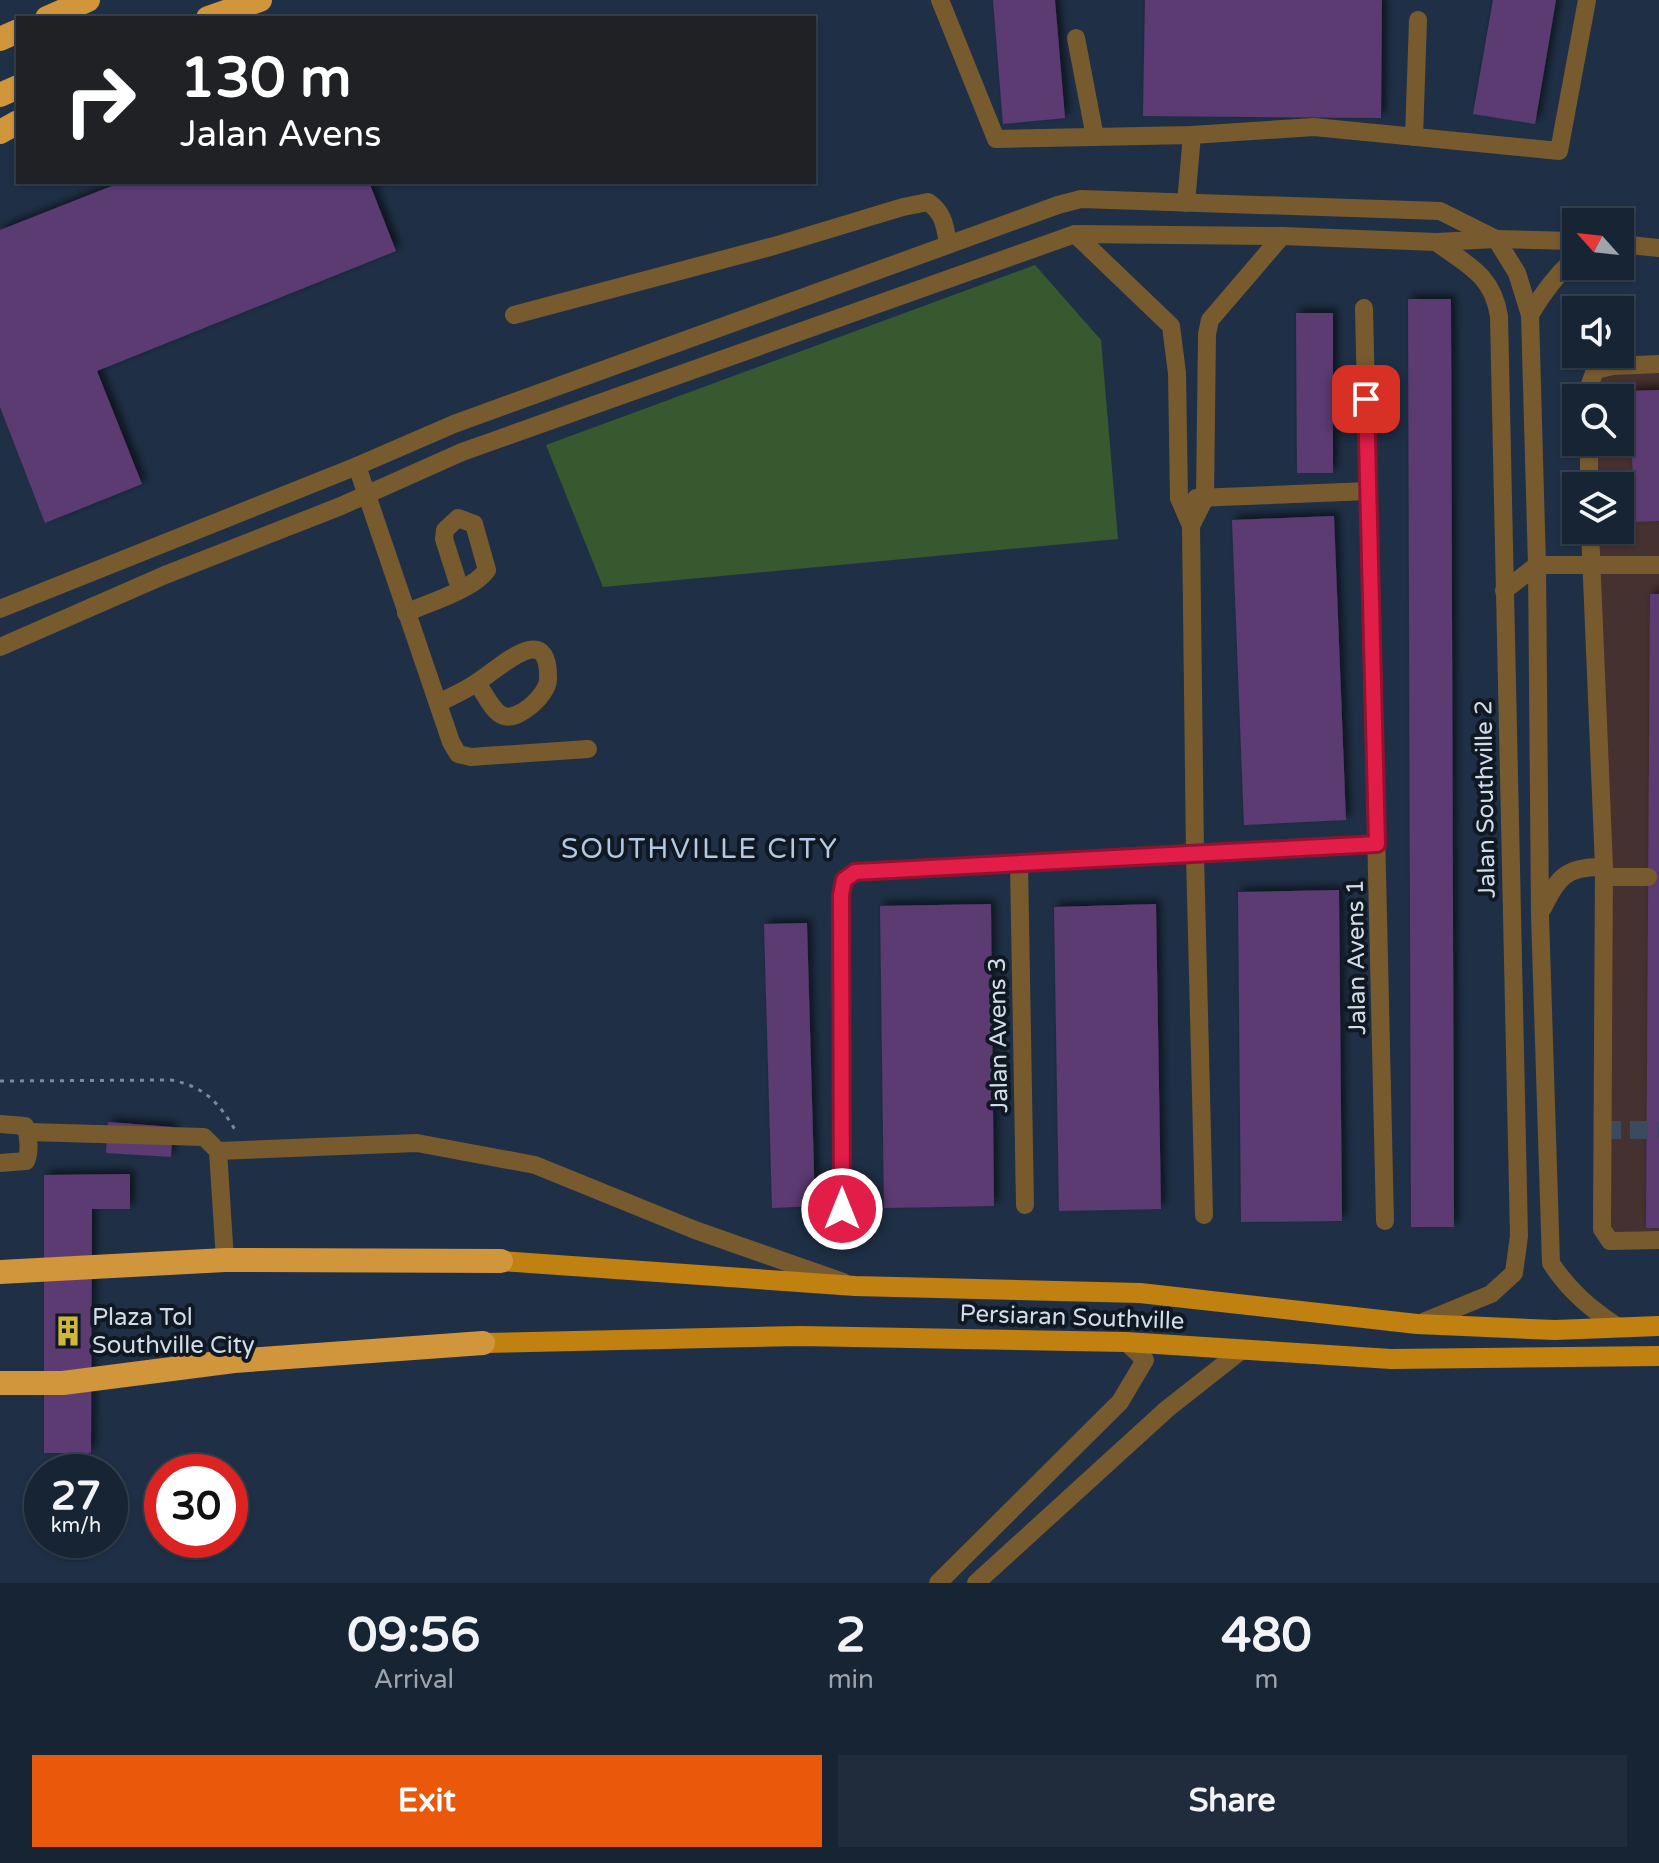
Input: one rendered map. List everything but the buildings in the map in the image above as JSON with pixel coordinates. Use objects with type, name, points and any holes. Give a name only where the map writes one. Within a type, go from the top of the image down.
[{"type":"highway","points":[[52,16],[88,0]]},
{"type":"highway","points":[[214,16],[260,0]]},
{"type":"highway","points":[[0,1272],[225,1260],[501,1261]]},
{"type":"highway","points":[[0,1383],[63,1383],[234,1361],[483,1343]]},
{"type":"main road","name":"Persiaran Southville","points":[[501,1261],[855,1286],[1140,1293],[1417,1324],[1555,1330],[1659,1326]]},
{"type":"main road","name":"Persiaran Southville","points":[[483,1343],[800,1336],[1126,1342],[1391,1359],[1659,1356]]},
{"type":"street","points":[[940,0],[996,139],[1192,135],[1314,127],[1559,151],[1587,0]]},
{"type":"street","points":[[1414,137],[1418,20]]},
{"type":"street","points":[[1076,38],[1095,137]]},
{"type":"street","points":[[1186,203],[1192,135]]},
{"type":"street","points":[[0,609],[454,424],[1058,205],[1081,199],[1440,211],[1496,239],[1517,273],[1530,315],[1537,565],[1540,915],[1551,1263],[1564,1283],[1587,1306],[1618,1327]]},
{"type":"street","points":[[514,315],[928,202],[939,210],[948,244]]},
{"type":"street","points":[[0,647],[165,575],[366,496],[462,452],[1075,234],[1282,236],[1436,242],[1562,241]]},
{"type":"street","points":[[1075,234],[1171,326],[1177,373],[1179,498],[1191,526],[1204,1215]]},
{"type":"street","points":[[1191,526],[1205,498],[1207,334],[1210,320],[1282,236]]},
{"type":"street","name":"Jalan Southville 2","points":[[1417,1324],[1491,1294],[1514,1273],[1519,1236],[1499,316],[1496,297],[1485,278],[1436,242]]},
{"type":"street","points":[[1634,245],[1659,248]]},
{"type":"street","points":[[1530,315],[1543,291],[1562,269]]},
{"type":"street","name":"Jalan Avens 1","points":[[1364,308],[1385,1221]]},
{"type":"street","points":[[1590,384],[1595,370],[1659,364]]},
{"type":"street","points":[[1177,373],[1207,371]]},
{"type":"street","points":[[1177,439],[1206,437]]},
{"type":"street","points":[[357,466],[406,613],[458,754],[471,757],[588,749]]},
{"type":"street","points":[[1179,498],[1369,491]]},
{"type":"street","points":[[1590,544],[1604,872],[1602,1229],[1610,1241],[1659,1240]]},
{"type":"street","points":[[1504,591],[1537,565],[1659,565]]},
{"type":"street","points":[[406,613],[460,589]]},
{"type":"street","points":[[438,703],[477,683]]},
{"type":"street","points":[[842,1209],[841,895],[844,880],[855,872],[1377,844]]},
{"type":"street","name":"Jalan Avens 3","points":[[1019,864],[1025,1205]]},
{"type":"street","points":[[1540,915],[1553,887],[1570,870],[1587,867],[1648,877]]},
{"type":"street","points":[[0,1124],[19,1124],[25,1126],[28,1132],[26,1161],[0,1163]]},
{"type":"street","points":[[28,1132],[204,1137],[218,1151],[225,1260]]},
{"type":"street","points":[[218,1151],[417,1143],[535,1165],[695,1230],[855,1286]]},
{"type":"street","points":[[938,1583],[1120,1402],[1145,1360],[1126,1342]]},
{"type":"street","points":[[976,1583],[1167,1409],[1242,1350]]},
{"type":"path","points":[[0,1081],[171,1080],[192,1084],[220,1106],[240,1138],[259,1150]]},
{"type":"shaded area","points":[[1659,369],[1659,1231],[1615,1232],[1609,1226],[1597,544],[1634,544],[1634,472],[1596,472],[1595,456],[1634,456],[1634,384],[1598,384],[1600,375]]},
{"type":"green space","points":[[1035,265],[1101,340],[1118,539],[603,587],[546,445]]},
{"type":"tunnel","points":[[1603,1130],[1659,1130]]},
{"type":"place","name":"Plaza Tol Southville City","points":[[68,1331]]},
{"type":"district","name":"SOUTHVILLE CITY","points":[[700,848]]},
{"type":"route","points":[[842,1209],[841,895],[844,880],[855,872],[1377,844],[1366,399]]}]
